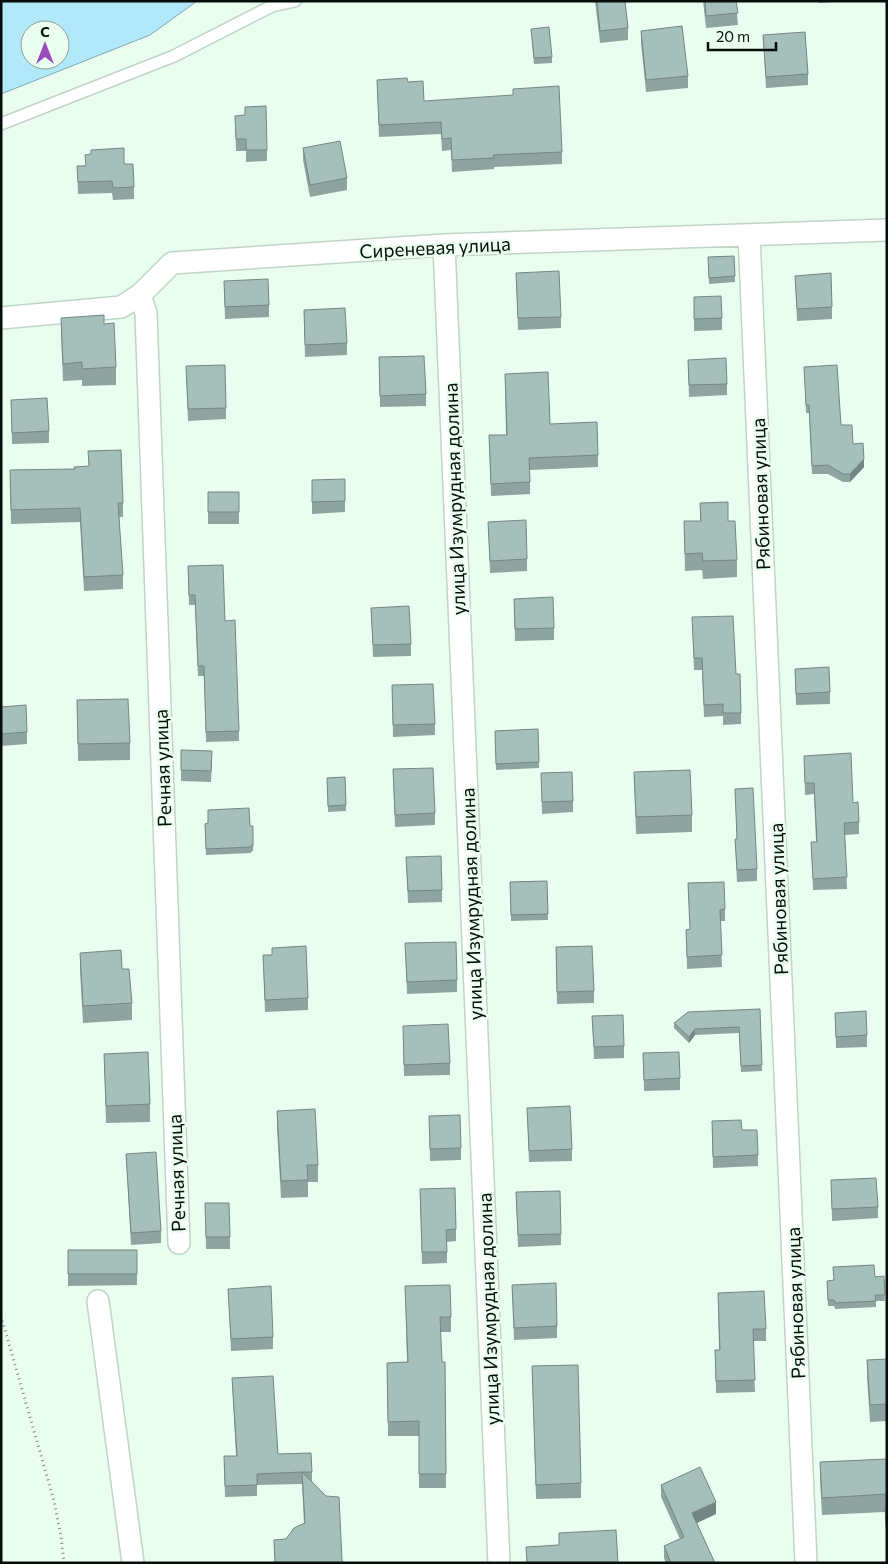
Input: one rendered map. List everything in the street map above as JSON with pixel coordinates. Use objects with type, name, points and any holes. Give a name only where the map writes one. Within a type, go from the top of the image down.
[{"type":"street","name":"Сиреневая улица","points":[[1,318],[121,307],[140,295],[172,263],[444,245],[887,230]]},
{"type":"street","name":"Рябиновая улица","points":[[749,234],[806,1563]]},
{"type":"street","name":"улица Изумрудная долина","points":[[444,245],[499,1563]]},
{"type":"street","name":"Речная улица","points":[[140,295],[146,313],[178,1243]]},
{"type":"street","points":[[98,1301],[133,1563]]},
{"type":"lane","points":[[1,124],[174,56],[272,6],[295,1]]},
{"type":"path","points":[[1,1316],[54,1501],[64,1563]]},
{"type":"water","points":[[1,1],[197,1],[150,35],[70,67],[70,20],[20,20],[20,70],[62,70],[1,94]]},
{"type":"building","points":[[597,1],[625,1],[628,28],[600,31]]},
{"type":"building","points":[[705,1],[736,1],[738,13],[706,16]]},
{"type":"building","points":[[682,26],[688,76],[646,80],[641,31]]},
{"type":"building","points":[[549,27],[552,57],[534,58],[531,29]]},
{"type":"building","points":[[805,32],[808,74],[766,77],[763,35]]},
{"type":"building","points":[[407,78],[408,82],[423,81],[424,101],[513,95],[513,89],[559,86],[562,152],[493,155],[494,158],[452,160],[451,138],[442,139],[441,122],[379,125],[377,80]]},
{"type":"building","points":[[266,106],[267,150],[246,150],[246,139],[236,139],[235,116],[245,115],[245,107]]},
{"type":"building","points":[[340,141],[347,178],[310,185],[303,148]]},
{"type":"building","points":[[124,148],[124,164],[133,164],[134,187],[113,188],[112,181],[78,182],[77,166],[86,166],[85,155],[91,154],[91,150]]},
{"type":"building","points":[[734,256],[735,276],[709,278],[708,257]]},
{"type":"building","points":[[559,271],[561,317],[518,318],[516,273]]},
{"type":"building","points":[[831,273],[832,307],[797,309],[795,276]]},
{"type":"building","points":[[268,279],[269,305],[225,307],[224,281]]},
{"type":"building","points":[[721,296],[722,318],[694,319],[694,297]]},
{"type":"building","points":[[345,308],[347,343],[305,345],[304,310]]},
{"type":"building","points":[[104,315],[104,324],[114,323],[116,367],[82,369],[82,362],[63,364],[61,318]]},
{"type":"building","points":[[424,356],[426,394],[380,396],[379,357]]},
{"type":"building","points":[[726,358],[727,384],[689,385],[688,360]]},
{"type":"building","points":[[225,365],[226,408],[188,409],[186,366]]},
{"type":"building","points":[[837,365],[841,425],[852,425],[853,444],[863,443],[864,459],[850,474],[843,474],[828,465],[812,466],[809,405],[806,405],[804,367]]},
{"type":"building","points":[[548,372],[550,424],[597,422],[598,455],[529,458],[530,482],[491,484],[489,435],[507,435],[505,374]]},
{"type":"building","points":[[47,398],[49,431],[12,433],[11,400]]},
{"type":"building","points":[[121,450],[123,503],[118,503],[123,575],[84,577],[80,508],[11,510],[10,470],[75,469],[74,467],[89,466],[88,451]]},
{"type":"building","points":[[345,479],[345,501],[312,502],[312,480]]},
{"type":"building","points":[[208,492],[239,492],[239,512],[208,512]]},
{"type":"building","points":[[728,502],[728,521],[735,521],[737,560],[703,561],[702,553],[685,554],[684,521],[701,521],[700,503]]},
{"type":"building","points":[[526,520],[527,559],[490,561],[488,522]]},
{"type":"building","points":[[223,565],[225,621],[235,620],[239,731],[206,732],[204,666],[198,666],[195,595],[189,595],[188,566]]},
{"type":"building","points":[[553,597],[554,628],[515,629],[514,599]]},
{"type":"building","points":[[409,606],[411,644],[373,645],[371,608]]},
{"type":"building","points":[[733,616],[736,674],[740,674],[741,713],[723,713],[723,704],[704,705],[702,658],[694,658],[692,617]]},
{"type":"building","points":[[829,667],[830,692],[796,694],[795,669]]},
{"type":"building","points":[[433,684],[435,724],[393,725],[392,685]]},
{"type":"building","points":[[128,699],[130,743],[78,744],[77,700]]},
{"type":"building","points":[[26,705],[27,732],[1,734],[1,707]]},
{"type":"building","points":[[538,729],[539,762],[496,764],[495,731]]},
{"type":"building","points":[[181,750],[212,751],[211,771],[181,770]]},
{"type":"building","points":[[851,753],[853,803],[858,802],[859,822],[844,823],[847,877],[813,879],[811,842],[817,842],[814,783],[805,783],[804,756]]},
{"type":"building","points":[[433,768],[435,813],[395,815],[393,769]]},
{"type":"building","points":[[690,770],[692,815],[636,817],[634,772]]},
{"type":"building","points":[[572,772],[573,801],[542,802],[541,773]]},
{"type":"building","points":[[345,777],[346,805],[328,806],[327,778]]},
{"type":"building","points":[[753,788],[757,869],[737,870],[735,789]]},
{"type":"building","points":[[249,808],[250,826],[253,826],[253,846],[206,849],[205,824],[208,823],[208,810]]},
{"type":"building","points":[[441,856],[442,890],[408,891],[406,857]]},
{"type":"building","points":[[547,881],[548,914],[511,915],[510,882]]},
{"type":"building","points":[[724,882],[725,909],[720,910],[722,955],[687,957],[686,930],[690,929],[688,883]]},
{"type":"building","points":[[456,942],[457,980],[407,982],[405,943]]},
{"type":"building","points":[[306,946],[308,998],[265,1000],[263,955],[272,955],[272,948]]},
{"type":"building","points":[[592,946],[594,991],[557,992],[556,947]]},
{"type":"building","points":[[121,950],[122,969],[129,969],[132,1003],[83,1006],[80,953]]},
{"type":"building","points":[[760,1009],[762,1065],[741,1066],[739,1027],[695,1029],[689,1037],[674,1023],[688,1012]]},
{"type":"building","points":[[866,1011],[867,1035],[836,1037],[835,1013]]},
{"type":"building","points":[[623,1015],[624,1046],[594,1047],[592,1016]]},
{"type":"building","points":[[448,1024],[450,1063],[404,1065],[403,1026]]},
{"type":"building","points":[[148,1052],[150,1104],[106,1106],[104,1054]]},
{"type":"building","points":[[679,1052],[680,1078],[644,1080],[643,1053]]},
{"type":"building","points":[[570,1106],[572,1149],[529,1151],[527,1108]]},
{"type":"building","points":[[315,1109],[318,1165],[307,1165],[308,1180],[281,1181],[277,1111]]},
{"type":"building","points":[[460,1115],[461,1148],[430,1149],[429,1116]]},
{"type":"building","points":[[741,1120],[742,1130],[757,1130],[758,1155],[713,1157],[712,1121]]},
{"type":"building","points":[[156,1152],[161,1231],[131,1233],[126,1154]]},
{"type":"building","points":[[876,1178],[878,1207],[832,1209],[831,1180]]},
{"type":"building","points":[[455,1188],[456,1229],[446,1230],[447,1252],[422,1252],[420,1189]]},
{"type":"building","points":[[560,1191],[561,1234],[518,1235],[516,1192]]},
{"type":"building","points":[[205,1203],[229,1203],[230,1237],[206,1237]]},
{"type":"building","points":[[68,1250],[137,1250],[137,1274],[68,1274]]},
{"type":"building","points":[[874,1265],[875,1277],[884,1276],[885,1295],[875,1295],[876,1301],[835,1303],[834,1300],[828,1300],[827,1281],[834,1280],[833,1267]]},
{"type":"building","points":[[556,1283],[557,1326],[514,1328],[512,1285]]},
{"type":"building","points":[[450,1285],[451,1317],[440,1317],[442,1362],[445,1362],[446,1474],[419,1474],[419,1421],[388,1422],[387,1363],[408,1362],[405,1286]]},
{"type":"building","points":[[271,1286],[273,1337],[231,1339],[228,1289]]},
{"type":"building","points":[[764,1291],[766,1329],[753,1329],[755,1380],[716,1381],[715,1350],[720,1350],[718,1293]]},
{"type":"building","points":[[887,1359],[887,1404],[870,1405],[867,1360]]},
{"type":"building","points":[[578,1365],[581,1483],[536,1485],[532,1366]]},
{"type":"building","points":[[273,1376],[278,1454],[311,1453],[312,1472],[257,1474],[257,1485],[225,1486],[224,1456],[237,1456],[232,1378]]},
{"type":"building","points":[[887,1459],[887,1494],[822,1498],[820,1462]]},
{"type":"building","points":[[700,1467],[716,1502],[692,1513],[715,1563],[671,1563],[664,1546],[684,1537],[661,1485]]},
{"type":"building","points":[[302,1472],[326,1496],[339,1497],[343,1563],[275,1563],[274,1540],[286,1539],[294,1528],[305,1523]]},
{"type":"building","points":[[885,1508],[887,1508],[887,1537]]},
{"type":"building","points":[[616,1530],[618,1563],[527,1563],[526,1547],[559,1545],[559,1533]]}]
